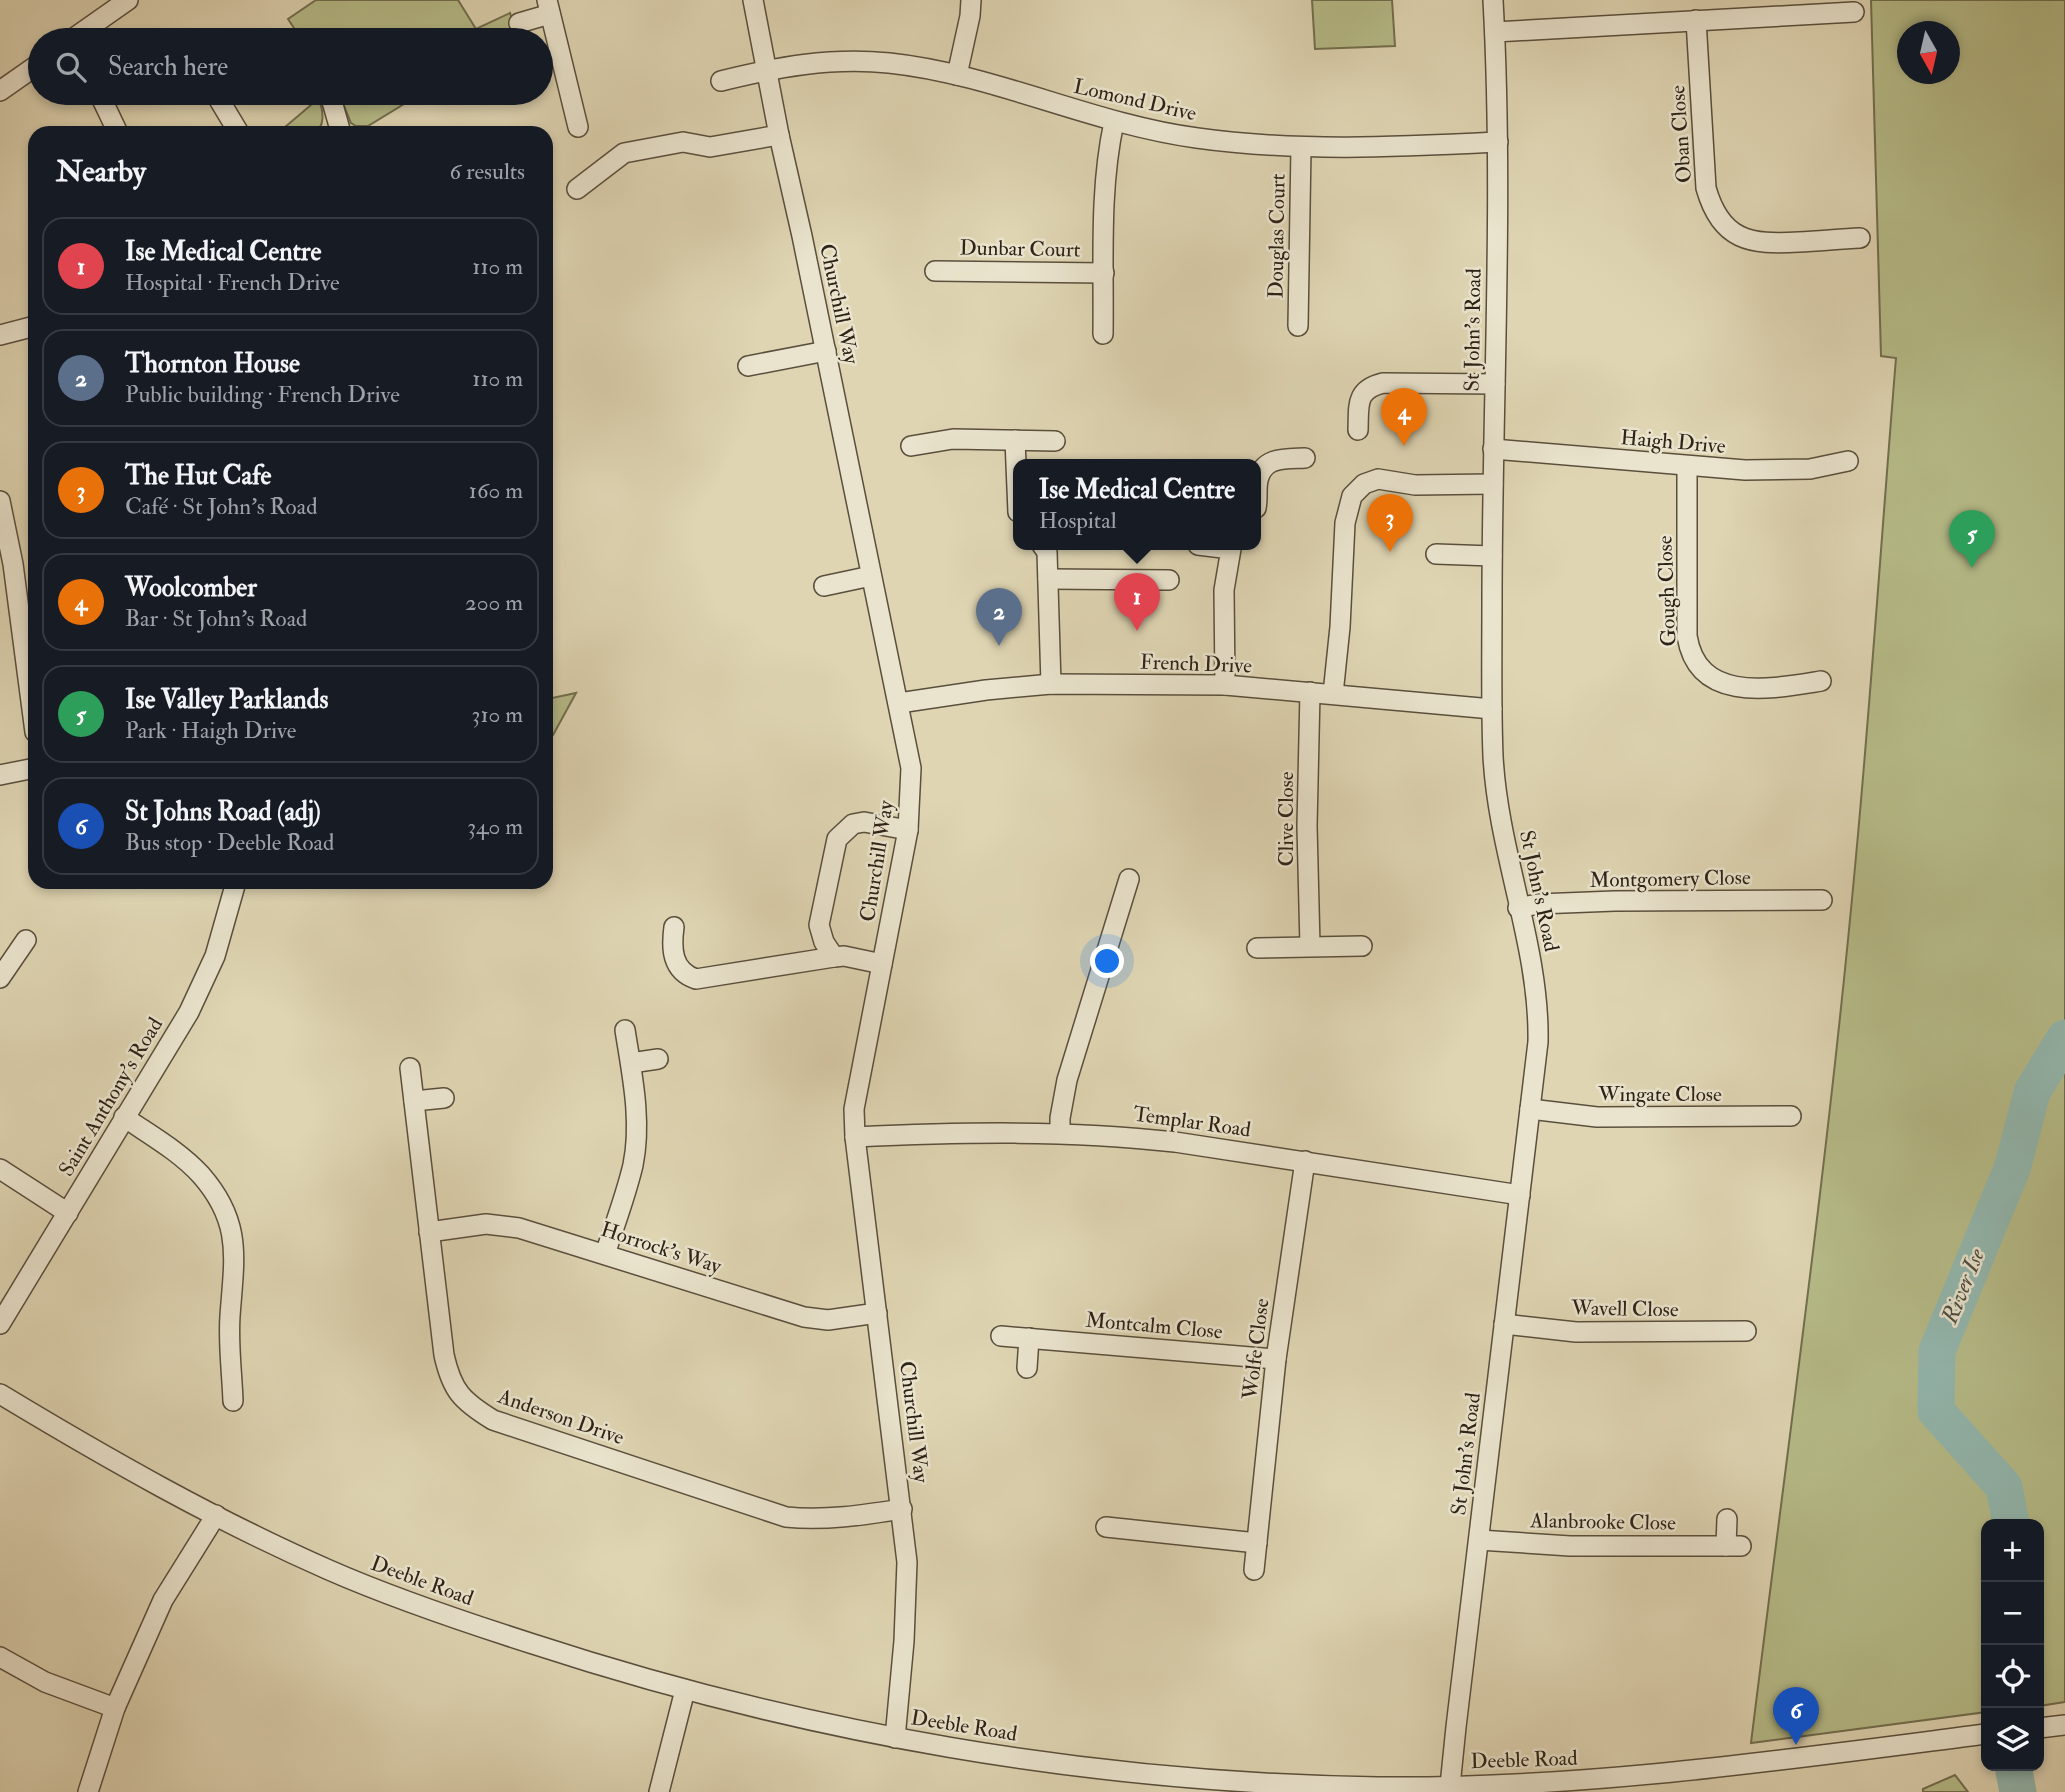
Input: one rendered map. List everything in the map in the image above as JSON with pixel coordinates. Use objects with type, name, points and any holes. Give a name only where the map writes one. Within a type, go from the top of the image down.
[{"type":"street","points":[[88,28],[128,0]]},
{"type":"street","name":"Churchill Way","points":[[753,0],[911,768],[908,830],[853,1109],[907,1562],[895,1738]]},
{"type":"street","points":[[957,75],[971,0]]},
{"type":"street","name":"St John's Road","points":[[1450,1786],[1538,1042],[1539,1009],[1497,804],[1492,709],[1498,142],[1493,0]]},
{"type":"street","points":[[519,23],[548,7],[578,127]]},
{"type":"street","points":[[1495,32],[1854,12]]},
{"type":"street","name":"Oban Close","points":[[1696,20],[1706,188],[1712,208],[1724,225],[1742,238],[1765,243],[1860,238]]},
{"type":"street","name":"Lomond Drive","points":[[721,81],[766,69],[862,62],[917,67],[957,75],[1114,122],[1196,138],[1301,148],[1498,142]]},
{"type":"street","points":[[0,91],[28,71]]},
{"type":"street","points":[[105,105],[115,126]]},
{"type":"street","points":[[222,105],[235,126]]},
{"type":"street","points":[[333,105],[337,126]]},
{"type":"street","name":"Dunbar Court","points":[[1103,334],[1104,183],[1114,122]]},
{"type":"street","points":[[577,189],[624,153],[683,142],[710,147],[779,135]]},
{"type":"street","name":"Douglas Court","points":[[1298,326],[1301,148]]},
{"type":"street","name":"Dunbar Court","points":[[935,271],[1104,273]]},
{"type":"street","points":[[0,335],[28,328]]},
{"type":"street","points":[[748,366],[826,351]]},
{"type":"street","points":[[1358,430],[1362,392],[1371,386],[1383,383],[1495,384]]},
{"type":"street","points":[[911,446],[953,439],[1055,441]]},
{"type":"street","points":[[1014,440],[1015,459]]},
{"type":"street","name":"Haigh Drive","points":[[1493,449],[1745,470],[1810,469],[1848,461]]},
{"type":"street","points":[[1261,475],[1267,464],[1273,460],[1305,458]]},
{"type":"street","name":"Gough Close","points":[[1688,467],[1687,636],[1693,659],[1707,675],[1729,686],[1789,686],[1821,681]]},
{"type":"street","points":[[1333,694],[1340,627],[1345,523],[1352,496],[1364,484],[1378,479],[1415,485],[1493,484]]},
{"type":"street","points":[[0,501],[13,564],[28,679]]},
{"type":"street","points":[[1046,550],[1051,684]]},
{"type":"street","points":[[1225,685],[1224,590],[1231,550]]},
{"type":"street","points":[[1436,554],[1492,556]]},
{"type":"street","points":[[824,586],[872,576]]},
{"type":"street","points":[[1048,579],[1169,580]]},
{"type":"street","name":"French Drive","points":[[899,703],[986,690],[1051,684],[1225,685],[1492,709]]},
{"type":"street","name":"Clive Close","points":[[1310,692],[1307,825],[1310,946]]},
{"type":"street","points":[[0,775],[28,769]]},
{"type":"street","points":[[834,957],[824,942],[819,925],[837,839],[853,824],[864,822],[908,830]]},
{"type":"street","points":[[1059,1132],[1067,1080],[1129,879]]},
{"type":"street","name":"Saint Anthony's Road","points":[[0,1324],[189,1012],[204,982],[225,927],[234,889]]},
{"type":"street","name":"Montgomery Close","points":[[1518,908],[1538,904],[1615,901],[1822,900]]},
{"type":"street","points":[[674,927],[672,944],[678,967],[685,975],[696,979],[844,956],[882,964]]},
{"type":"street","points":[[0,978],[26,940]]},
{"type":"street","points":[[1257,948],[1362,946]]},
{"type":"street","points":[[606,1254],[633,1163],[636,1120],[625,1030]]},
{"type":"street","points":[[631,1063],[658,1059]]},
{"type":"street","name":"Anderson Drive","points":[[410,1068],[448,1375],[468,1405],[493,1420],[786,1517],[837,1518],[902,1508]]},
{"type":"street","points":[[414,1101],[444,1098]]},
{"type":"street","name":"Wingate Close","points":[[1530,1109],[1597,1117],[1791,1116]]},
{"type":"street","points":[[124,1117],[157,1139],[199,1173],[225,1214],[235,1263],[229,1337],[233,1401]]},
{"type":"street","name":"Templar Road","points":[[855,1137],[1059,1132],[1175,1142],[1520,1195]]},
{"type":"street","name":"Wolfe Close","points":[[1254,1570],[1276,1359],[1305,1161]]},
{"type":"street","points":[[0,1169],[68,1213]]},
{"type":"street","name":"Horrock's Way","points":[[429,1232],[486,1224],[519,1228],[804,1317],[828,1320],[877,1313]]},
{"type":"street","name":"Wavell Close","points":[[1504,1324],[1576,1332],[1746,1331]]},
{"type":"street","name":"Montcalm Close","points":[[1001,1336],[1276,1359]]},
{"type":"street","points":[[1027,1368],[1029,1338]]},
{"type":"street","name":"Deeble Road","points":[[0,1394],[216,1515],[326,1569],[380,1591],[578,1659],[685,1690],[895,1738],[1037,1761],[1211,1779],[1380,1787],[1544,1787],[1981,1735]]},
{"type":"street","points":[[88,1792],[115,1708],[163,1600],[216,1515]]},
{"type":"street","name":"Alanbrooke Close","points":[[1479,1540],[1570,1546],[1734,1546],[1727,1519]]},
{"type":"street","points":[[1106,1527],[1257,1543]]},
{"type":"street","points":[[0,1657],[45,1682],[115,1708]]},
{"type":"street","points":[[659,1792],[685,1690]]},
{"type":"street","points":[[2044,1727],[2065,1725]]},
{"type":"green space","points":[[316,0],[458,0],[475,28],[294,28],[288,19]]},
{"type":"green space","points":[[1312,0],[1392,0],[1395,46],[1315,49]]},
{"type":"green space","points":[[1871,0],[2065,0],[2065,1702],[2044,1705],[2044,1519],[1981,1519],[1981,1713],[1751,1743],[1820,1196],[1844,977],[1896,358],[1881,356]]},
{"type":"green space","points":[[510,13],[515,28],[478,28]]},
{"type":"green space","points":[[311,105],[320,105],[320,126],[286,126]]},
{"type":"green space","points":[[344,105],[402,105],[368,126],[351,123]]},
{"type":"green space","points":[[576,693],[553,735],[553,698]]},
{"type":"green space","points":[[1955,1775],[1968,1792],[1923,1792],[1923,1789]]},
{"type":"waterway","name":"River Ise","points":[[2010,1519],[2004,1487],[1936,1411],[1937,1351],[2013,1166],[2032,1092],[2065,1038]]},
{"type":"waterway","name":"River Ise","points":[[2014,1771],[2018,1792]]},
{"type":"place","name":"Woolcomber","points":[[1404,446]]},
{"type":"place","name":"The Hut Cafe","points":[[1390,552]]},
{"type":"place","name":"Ise Valley Parklands","points":[[1972,568]]},
{"type":"place","name":"Ise Medical Centre","points":[[1137,631]]},
{"type":"place","name":"Thornton House","points":[[999,646]]},
{"type":"place","name":"St Johns Road (adj)","points":[[1796,1745]]}]
